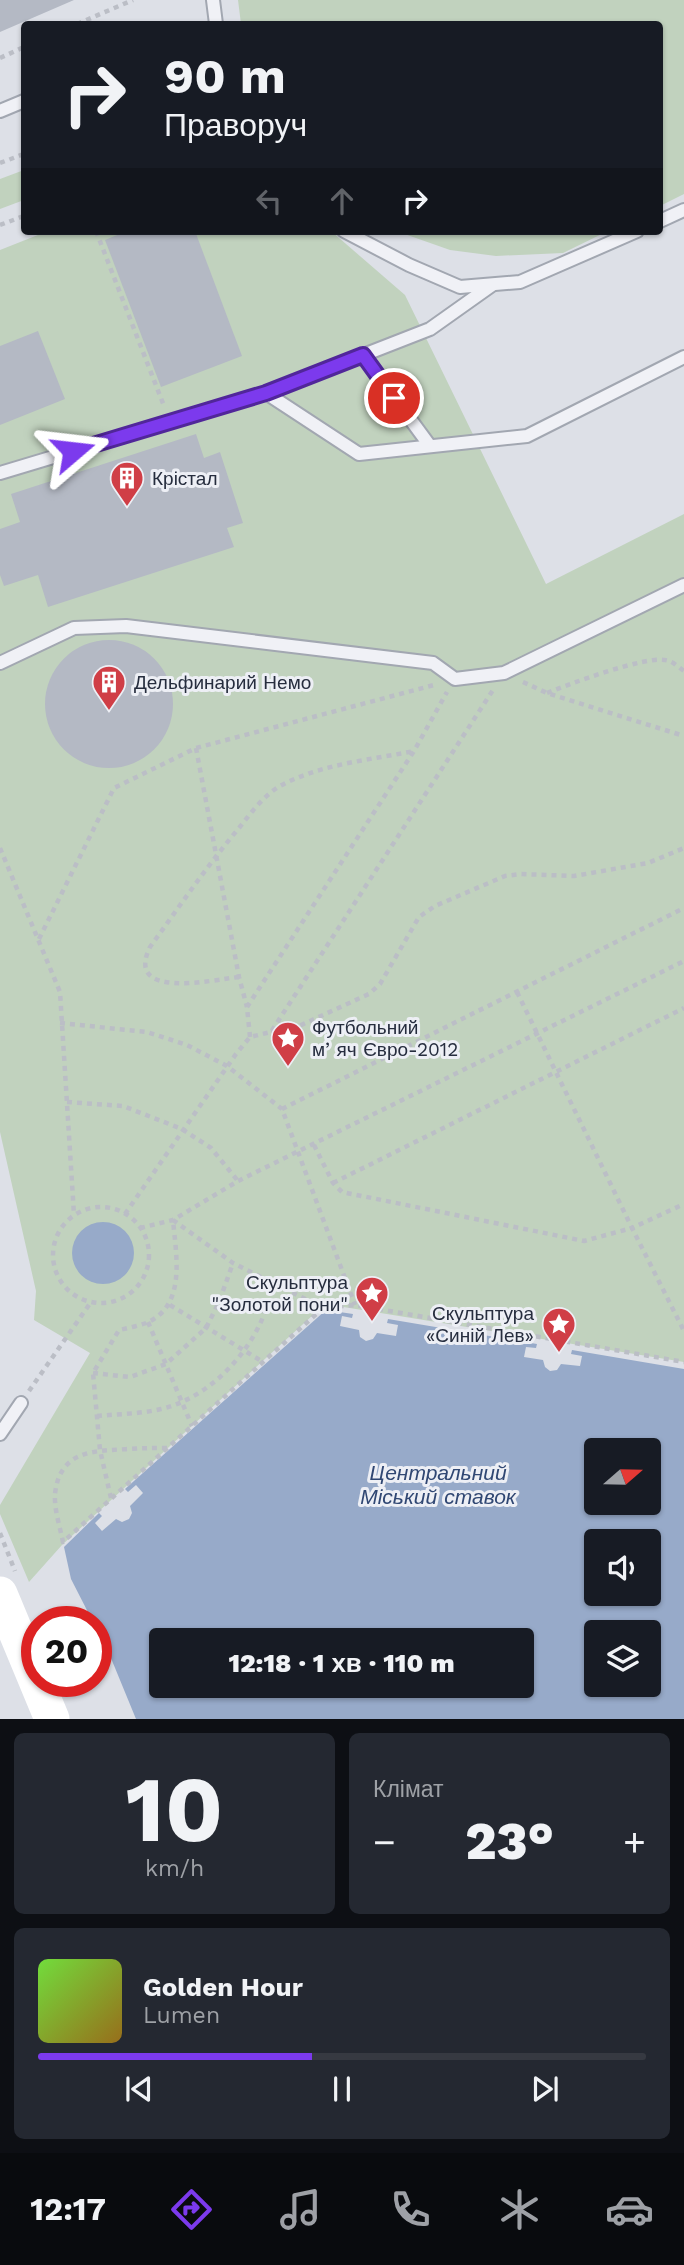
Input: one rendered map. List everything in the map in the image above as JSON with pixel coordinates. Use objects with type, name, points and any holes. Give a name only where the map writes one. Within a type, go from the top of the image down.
[{"type":"street","points":[[0,1594],[52,1719]]},
{"type":"lane","points":[[213,0],[216,21]]},
{"type":"lane","points":[[0,111],[21,102]]},
{"type":"lane","points":[[663,220],[684,211]]},
{"type":"lane","points":[[352,235],[409,265],[460,287],[520,282],[628,235]]},
{"type":"lane","points":[[0,473],[266,393],[430,330],[492,285]]},
{"type":"lane","points":[[363,355],[430,446]]},
{"type":"lane","points":[[266,393],[359,454],[527,436],[684,357]]},
{"type":"lane","points":[[0,663],[74,628],[125,626],[433,663],[455,679],[504,673],[684,586]]},
{"type":"lane","points":[[0,1434],[21,1404]]},
{"type":"path","points":[[84,21],[133,0]]},
{"type":"path","points":[[0,58],[21,48]]},
{"type":"path","points":[[0,163],[21,154]]},
{"type":"path","points":[[0,225],[21,217]]},
{"type":"path","points":[[98,235],[170,421]]},
{"type":"path","points":[[547,693],[643,662],[664,659],[684,671]]},
{"type":"path","points":[[271,1032],[504,673],[547,693],[684,736]]},
{"type":"path","points":[[39,939],[114,788],[196,748],[455,679]]},
{"type":"path","points":[[247,1007],[414,751],[455,679]]},
{"type":"path","points":[[196,748],[247,1007],[250,1037]]},
{"type":"path","points":[[239,977],[168,984],[153,980],[145,971],[144,960],[150,947],[216,855],[259,803],[279,787],[303,776],[414,751]]},
{"type":"path","points":[[0,848],[60,992],[74,1215]]},
{"type":"path","points":[[125,1214],[181,1129],[250,1037],[299,1026],[369,994],[380,984],[419,917],[435,906],[505,876],[574,876],[648,863],[684,848]]},
{"type":"path","points":[[282,1109],[684,908]]},
{"type":"path","points":[[140,1228],[173,1220],[238,1181],[684,961]]},
{"type":"path","points":[[517,992],[684,1331]]},
{"type":"path","points":[[332,1183],[684,1008]]},
{"type":"path","points":[[60,1023],[147,1032],[187,1045],[227,1066],[282,1109],[355,1305]]},
{"type":"path","points":[[67,1102],[123,1106],[181,1129],[211,1148],[238,1181]]},
{"type":"path","points":[[314,1144],[332,1183],[342,1192],[584,1241],[632,1228],[684,1204]]},
{"type":"path","points":[[107,1208],[125,1214],[140,1228],[147,1242],[149,1256],[145,1273],[135,1288],[124,1297],[111,1302],[91,1302],[77,1296],[64,1286],[56,1273],[53,1258],[61,1228],[83,1210],[107,1208]]},
{"type":"path","points":[[173,1220],[233,1263],[323,1308],[355,1305],[684,1362]]},
{"type":"path","points":[[111,1499],[100,1450],[93,1373],[119,1330],[148,1322],[170,1305],[177,1273],[173,1220]]},
{"type":"path","points":[[93,1373],[130,1377],[166,1364],[206,1328],[233,1263]]},
{"type":"path","points":[[97,1416],[141,1413],[182,1402],[218,1378],[245,1351],[261,1322],[274,1283]]},
{"type":"path","points":[[21,1404],[91,1302]]},
{"type":"path","points":[[170,1305],[263,1362]]},
{"type":"path","points":[[167,1448],[100,1450],[85,1452],[72,1460],[61,1475],[55,1494],[63,1542],[323,1308]]},
{"type":"path","points":[[148,1322],[192,1426]]},
{"type":"green space","points":[[238,0],[684,0],[684,194],[663,204],[663,21],[241,21]]},
{"type":"green space","points":[[21,171],[21,201],[0,209],[0,179]]},
{"type":"green space","points":[[38,235],[336,235],[405,295],[546,584],[684,514],[684,1362],[325,1304],[62,1545],[29,1582],[0,1514],[0,1505],[90,1353],[34,1320],[36,1291],[0,1132],[0,250]]},
{"type":"green space","points":[[407,235],[600,235],[563,253],[496,256],[450,250]]},
{"type":"water","points":[[103,1222],[115,1224],[125,1231],[132,1241],[132,1265],[125,1275],[115,1282],[103,1284],[91,1282],[81,1275],[74,1265],[72,1253],[74,1241],[81,1231],[91,1224]]},
{"type":"water","name":"Центральний Міський ставок","points":[[326,1310],[353,1314],[352,1318],[342,1316],[340,1326],[359,1330],[360,1337],[366,1341],[373,1339],[377,1333],[396,1336],[398,1325],[387,1323],[388,1319],[537,1344],[536,1348],[526,1347],[524,1357],[543,1360],[550,1371],[557,1370],[561,1364],[580,1366],[582,1356],[571,1354],[572,1350],[684,1369],[684,1719],[136,1719],[112,1661],[112,1606],[85,1606],[71,1579],[64,1547],[99,1513],[102,1516],[95,1523],[102,1531],[116,1519],[122,1522],[129,1519],[132,1513],[130,1506],[143,1493],[136,1485],[128,1492],[125,1489]]},
{"type":"building","points":[[0,0],[74,0],[21,21],[0,32]]},
{"type":"building","points":[[117,235],[197,235],[242,356],[161,387],[105,240]]},
{"type":"building","points":[[38,331],[65,399],[0,425],[0,346]]},
{"type":"building","name":"Крістал","points":[[196,434],[204,458],[220,452],[243,523],[227,528],[234,547],[48,607],[38,575],[4,586],[0,575],[0,529],[20,522],[11,494]]},
{"type":"building","name":"Дельфинарий Немо","points":[[109,640],[133,645],[154,659],[168,680],[173,704],[168,728],[154,749],[133,763],[109,768],[85,763],[64,749],[50,728],[45,704],[50,680],[64,659],[85,645]]},
{"type":"place","name":"Крістал","points":[[127,508]]},
{"type":"place","name":"Дельфинарий Немо","points":[[109,712]]},
{"type":"place","name":"Футбольний мʼяч Євро-2012","points":[[288,1068]]},
{"type":"place","name":"Скульптура \"Золотой пони\"","points":[[372,1323]]},
{"type":"place","name":"Скульптура «Синій Лев»","points":[[559,1354]]},
{"type":"route","points":[[73,451],[266,393],[363,355],[394,398]]}]
